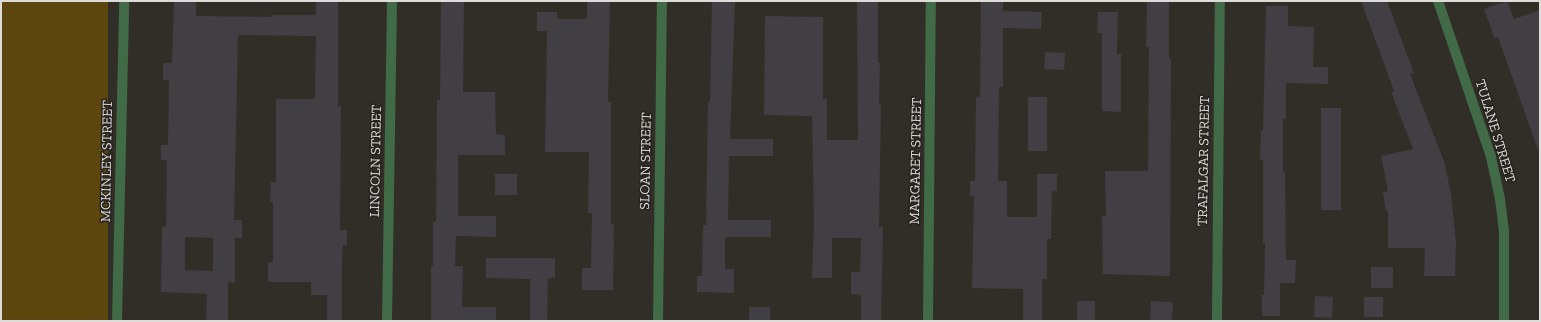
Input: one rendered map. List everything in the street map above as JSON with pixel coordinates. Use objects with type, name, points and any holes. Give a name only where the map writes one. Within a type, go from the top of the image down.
[{"type":"street","name":"MCKINLEY STREET","points":[[117,321],[124,1]]},
{"type":"street","name":"LINCOLN STREET","points":[[388,321],[392,1]]},
{"type":"street","name":"SLOAN STREET","points":[[658,321],[662,1]]},
{"type":"street","name":"MARGARET STREET","points":[[928,321],[931,1]]},
{"type":"street","name":"TRAFALGAR STREET","points":[[1217,321],[1220,1]]},
{"type":"street","name":"TULANE STREET","points":[[1438,1],[1491,157],[1500,199],[1504,234],[1504,321]]},
{"type":"shaded area","points":[[1,1],[108,1],[108,321],[1,321]]},
{"type":"building","points":[[174,1],[196,1],[196,16],[271,17],[271,15],[316,15],[316,1],[338,1],[338,106],[341,106],[340,230],[347,230],[347,245],[343,245],[342,260],[342,321],[327,321],[327,295],[311,295],[311,282],[268,282],[268,262],[273,262],[273,202],[270,202],[271,182],[276,182],[276,99],[315,99],[316,36],[238,35],[234,220],[242,220],[242,238],[235,238],[235,283],[228,282],[228,321],[206,321],[207,294],[161,292],[162,227],[166,227],[167,160],[161,160],[161,145],[168,145],[169,80],[163,80],[163,63],[172,63]],"holes":[[[185,237],[213,238],[213,271],[185,270]]]},
{"type":"building","points":[[441,1],[464,1],[463,92],[495,92],[496,134],[505,135],[505,155],[458,155],[458,216],[496,216],[496,237],[456,236],[455,266],[463,266],[462,307],[496,307],[496,321],[431,321],[433,222],[436,222],[437,100],[440,100]]},
{"type":"building","points":[[587,1],[610,1],[608,102],[611,102],[611,224],[614,224],[613,290],[582,290],[582,268],[591,268],[592,213],[588,213],[589,152],[545,152],[547,31],[537,31],[537,12],[557,12],[557,19],[587,19]]},
{"type":"building","points":[[712,1],[735,1],[730,139],[773,139],[773,156],[729,156],[728,220],[771,220],[771,237],[725,237],[725,269],[734,269],[734,293],[697,292],[697,276],[702,276],[703,225],[706,225],[708,102],[710,103]]},
{"type":"building","points":[[857,1],[878,1],[878,63],[880,63],[879,104],[881,104],[879,227],[883,227],[881,321],[861,321],[861,295],[851,294],[851,272],[860,272],[861,238],[832,238],[832,278],[812,278],[814,221],[812,116],[764,115],[765,16],[823,17],[823,99],[827,99],[827,140],[858,140]]},
{"type":"building","points":[[981,1],[1003,1],[1003,11],[1042,12],[1041,29],[1003,28],[1003,87],[999,87],[998,181],[1007,181],[1007,217],[1037,217],[1037,174],[1057,174],[1057,191],[1052,191],[1051,239],[1047,239],[1047,279],[1042,279],[1042,321],[1023,321],[1023,289],[972,288],[974,196],[970,196],[970,181],[975,181],[976,97],[980,97]]},
{"type":"building","points":[[1147,1],[1169,1],[1169,59],[1171,59],[1170,276],[1103,274],[1102,216],[1106,216],[1105,171],[1148,171],[1149,47],[1146,47]]},
{"type":"building","points":[[1361,1],[1387,1],[1414,73],[1410,74],[1445,164],[1451,195],[1456,241],[1455,276],[1424,276],[1425,248],[1388,248],[1388,211],[1386,211],[1383,192],[1388,191],[1381,156],[1413,149],[1391,92],[1394,91]]},
{"type":"building","points":[[1507,1],[1514,19],[1540,10],[1540,149],[1538,150],[1498,37],[1495,39],[1484,9]]},
{"type":"building","points":[[1266,6],[1288,6],[1288,26],[1314,27],[1313,67],[1328,67],[1328,84],[1286,83],[1286,119],[1283,119],[1283,172],[1285,172],[1286,260],[1296,260],[1295,283],[1280,283],[1280,316],[1262,316],[1265,243],[1263,243],[1263,160],[1260,160],[1261,130],[1263,130]]},
{"type":"building","points":[[1098,12],[1118,12],[1117,54],[1121,54],[1121,112],[1102,111],[1102,33],[1097,33]]},
{"type":"building","points":[[1045,52],[1065,53],[1064,70],[1044,69]]},
{"type":"building","points":[[1028,97],[1047,97],[1047,151],[1028,151]]},
{"type":"building","points":[[1321,108],[1341,108],[1341,210],[1321,210]]},
{"type":"building","points":[[495,174],[517,174],[517,195],[495,195]]},
{"type":"building","points":[[486,258],[555,258],[555,278],[548,278],[547,321],[530,321],[530,279],[486,278]]},
{"type":"building","points":[[1371,267],[1393,267],[1393,288],[1371,288]]},
{"type":"building","points":[[1315,296],[1333,297],[1332,318],[1314,317]]},
{"type":"building","points":[[1364,297],[1383,297],[1383,317],[1364,317]]},
{"type":"building","points":[[1077,301],[1095,301],[1095,321],[1077,321]]},
{"type":"building","points":[[1151,301],[1173,302],[1172,321],[1150,321]]},
{"type":"building","points":[[749,307],[770,307],[770,321],[749,321]]}]
